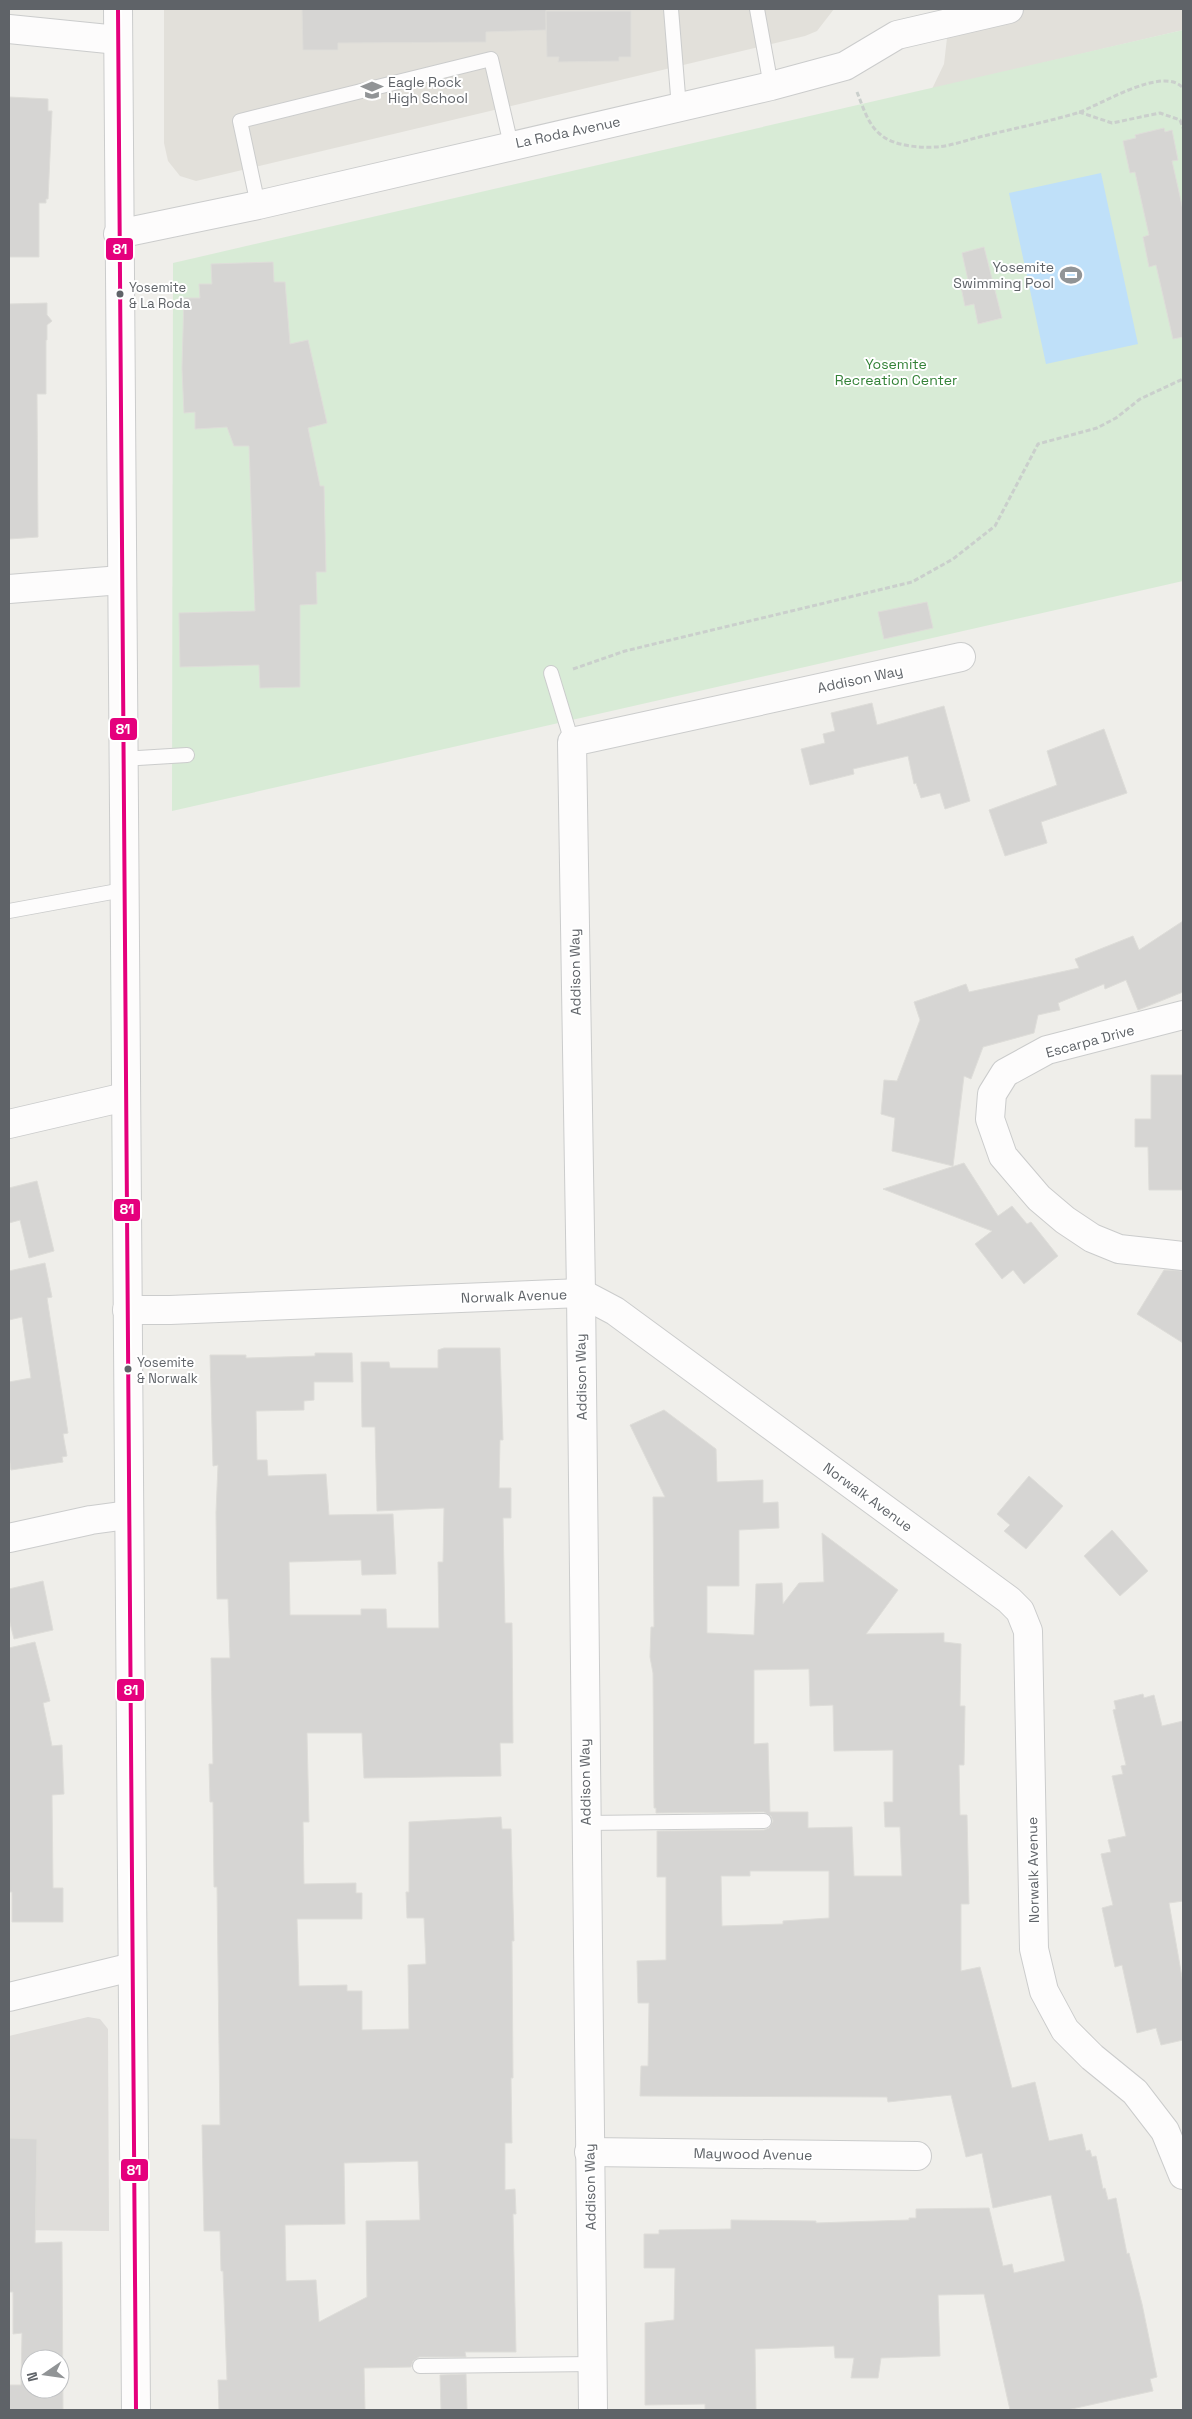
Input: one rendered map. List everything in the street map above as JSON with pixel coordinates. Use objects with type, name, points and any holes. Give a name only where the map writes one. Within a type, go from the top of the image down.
[{"type":"street","points":[[118,9],[118,234],[136,2410]]},
{"type":"street","name":"La Roda Avenue","points":[[118,234],[258,205],[511,144],[772,86],[845,66],[898,35],[1009,9]]},
{"type":"street","points":[[9,29],[118,40]]},
{"type":"street","points":[[9,588],[121,580]]},
{"type":"street","name":"Addison Way","points":[[593,2410],[581,1293],[572,742],[961,657]]},
{"type":"street","name":"Escarpa Drive","points":[[1183,1015],[1047,1050],[1005,1073],[992,1094],[990,1119],[1003,1156],[1039,1198],[1065,1220],[1092,1238],[1119,1250],[1183,1256]]},
{"type":"street","points":[[9,1124],[125,1097]]},
{"type":"street","name":"Norwalk Avenue","points":[[127,1310],[170,1310],[581,1293],[623,1317],[1009,1600],[1020,1611],[1028,1631],[1034,1949],[1044,1991],[1064,2030],[1092,2057],[1135,2092],[1165,2131],[1183,2175]]},
{"type":"street","points":[[9,1538],[91,1520],[128,1515]]},
{"type":"street","points":[[9,1998],[132,1967]]},
{"type":"street","name":"Maywood Avenue","points":[[589,2152],[917,2156]]},
{"type":"lane","points":[[671,9],[679,108]]},
{"type":"lane","points":[[757,9],[772,86]]},
{"type":"lane","points":[[258,205],[240,121],[491,59],[511,144]]},
{"type":"lane","points":[[551,673],[572,742]]},
{"type":"lane","points":[[122,759],[187,755]]},
{"type":"lane","points":[[9,911],[123,890]]},
{"type":"lane","points":[[586,1823],[764,1822]]},
{"type":"lane","points":[[420,2366],[592,2364]]},
{"type":"path","points":[[845,66],[869,121],[882,136],[907,145],[937,147],[1079,112],[1120,93],[1150,83],[1168,81],[1179,84],[1183,88]]},
{"type":"path","points":[[1079,112],[1112,122],[1160,113],[1180,120],[1183,128]]},
{"type":"path","points":[[551,673],[580,668],[625,651],[912,582],[953,559],[995,526],[1038,444],[1097,428],[1116,418],[1140,399],[1183,379]]},
{"type":"shaded area","name":"Eagle Rock High School","points":[[164,9],[834,9],[817,31],[805,36],[196,181],[180,176],[168,161],[164,143]]},
{"type":"shaded area","points":[[941,9],[1183,9],[1183,30],[932,89],[944,64],[947,38]]},
{"type":"shaded area","points":[[88,2017],[100,2019],[108,2029],[109,2231],[9,2230],[9,2036]]},
{"type":"green space","name":"Yosemite Recreation Center","points":[[1183,30],[1183,581],[172,811],[173,263]]},
{"type":"water","points":[[1101,173],[1138,344],[1046,364],[1009,193]]},
{"type":"building","points":[[302,9],[546,9],[546,30],[486,32],[486,42],[338,43],[338,50],[303,50]]},
{"type":"building","points":[[546,11],[631,11],[631,57],[619,57],[619,61],[558,62],[559,57],[547,57]]},
{"type":"building","points":[[9,97],[48,99],[48,111],[52,111],[48,199],[46,199],[46,203],[39,203],[39,257],[9,257]]},
{"type":"building","points":[[1164,128],[1165,132],[1172,130],[1178,160],[1172,161],[1183,210],[1183,337],[1173,339],[1156,265],[1149,267],[1143,237],[1149,235],[1135,172],[1130,173],[1123,141],[1136,138],[1135,135]]},
{"type":"building","points":[[984,247],[1002,318],[978,324],[974,304],[965,306],[960,282],[968,280],[962,253]]},
{"type":"building","points":[[273,262],[274,282],[285,282],[290,344],[308,340],[327,423],[308,428],[320,486],[324,486],[326,572],[316,572],[317,604],[300,605],[300,687],[260,688],[259,665],[180,667],[179,613],[255,611],[249,446],[234,446],[227,427],[195,429],[195,412],[184,413],[182,368],[184,298],[200,298],[199,284],[212,284],[211,264]]},
{"type":"building","points":[[47,303],[47,315],[52,321],[47,325],[46,394],[37,394],[38,537],[9,539],[9,304]]},
{"type":"building","points":[[927,602],[933,628],[884,639],[878,612]]},
{"type":"building","points":[[872,703],[877,725],[944,706],[970,801],[945,809],[940,793],[921,798],[916,783],[914,784],[908,756],[853,769],[854,774],[810,785],[801,749],[825,743],[823,734],[835,731],[831,713]]},
{"type":"building","points":[[1104,729],[1127,793],[1041,822],[1047,843],[1005,856],[989,810],[1057,785],[1047,751]]},
{"type":"building","points":[[1183,921],[1183,992],[1138,1010],[1126,980],[1105,989],[1104,984],[1058,1003],[1060,1010],[1038,1015],[1034,1033],[983,1047],[971,1079],[964,1076],[953,1166],[892,1151],[895,1118],[881,1114],[884,1080],[897,1081],[920,1020],[914,1002],[966,984],[969,992],[1079,968],[1075,959],[1133,936],[1139,950]]},
{"type":"building","points":[[1151,1075],[1183,1075],[1183,1190],[1149,1190],[1148,1147],[1135,1147],[1135,1119],[1151,1119]]},
{"type":"building","points":[[964,1163],[998,1216],[1012,1206],[1027,1224],[1031,1222],[1058,1256],[1024,1284],[1013,1270],[1002,1279],[975,1244],[992,1231],[883,1189]]},
{"type":"building","points":[[37,1181],[54,1251],[29,1258],[20,1220],[9,1223],[9,1188]]},
{"type":"building","points":[[45,1263],[52,1297],[47,1298],[68,1433],[63,1434],[67,1456],[62,1457],[63,1462],[11,1470],[9,1455],[9,1382],[31,1378],[22,1317],[9,1320],[9,1271]]},
{"type":"building","points":[[1164,1270],[1183,1271],[1183,1343],[1137,1314]]},
{"type":"building","points":[[444,1348],[500,1348],[503,1440],[500,1440],[499,1488],[511,1488],[511,1518],[503,1518],[505,1623],[512,1623],[513,1743],[500,1743],[501,1776],[364,1778],[362,1733],[307,1733],[309,1822],[303,1822],[304,1884],[356,1883],[356,1893],[362,1893],[362,1919],[297,1919],[299,1986],[347,1985],[347,1991],[362,1991],[362,2030],[409,2029],[408,1965],[426,1964],[424,1918],[407,1918],[406,1892],[409,1892],[409,1822],[501,1817],[502,1829],[511,1829],[514,1941],[512,1941],[512,2143],[505,2143],[505,2190],[515,2189],[516,2214],[513,2214],[516,2352],[465,2352],[466,2357],[419,2357],[413,2361],[411,2367],[364,2368],[365,2410],[219,2410],[218,2380],[227,2380],[223,2271],[221,2271],[220,2231],[204,2231],[202,2125],[220,2125],[217,1887],[214,1887],[213,1802],[210,1802],[209,1764],[213,1764],[211,1658],[230,1658],[228,1599],[217,1599],[216,1513],[218,1465],[213,1466],[210,1355],[246,1355],[246,1358],[315,1356],[315,1353],[352,1353],[353,1382],[314,1382],[314,1400],[304,1401],[304,1410],[256,1411],[257,1460],[267,1460],[268,1476],[326,1474],[329,1515],[393,1514],[396,1574],[362,1575],[361,1560],[289,1562],[290,1615],[361,1615],[361,1609],[386,1609],[387,1628],[439,1628],[438,1562],[443,1562],[444,1508],[377,1511],[375,1427],[362,1427],[361,1362],[389,1362],[390,1368],[438,1368],[438,1350]],"holes":[[[418,2161],[420,2220],[366,2221],[367,2297],[319,2322],[316,2280],[286,2281],[285,2225],[345,2224],[344,2163]]]},
{"type":"building","points":[[664,1410],[716,1449],[717,1482],[763,1480],[763,1503],[778,1502],[779,1528],[739,1530],[739,1586],[707,1586],[707,1633],[754,1635],[756,1584],[782,1583],[783,1604],[799,1583],[824,1582],[822,1533],[898,1590],[866,1634],[944,1633],[944,1642],[961,1644],[960,1706],[965,1706],[964,1765],[959,1765],[960,1815],[967,1815],[969,1904],[961,1904],[961,1971],[980,1967],[1012,2088],[1035,2082],[1049,2141],[1082,2134],[1086,2151],[1090,2150],[1092,2157],[1096,2156],[1103,2189],[1105,2188],[1108,2200],[1116,2198],[1127,2254],[1129,2253],[1142,2304],[1157,2377],[1150,2379],[1153,2391],[1067,2410],[1010,2410],[984,2294],[938,2295],[940,2356],[881,2358],[878,2378],[851,2378],[854,2358],[835,2358],[834,2346],[755,2349],[756,2410],[705,2410],[705,2404],[645,2405],[645,2323],[674,2320],[675,2268],[644,2268],[644,2234],[659,2234],[659,2230],[731,2229],[731,2220],[816,2221],[816,2223],[909,2220],[909,2218],[916,2218],[916,2209],[989,2208],[1003,2266],[1012,2264],[1014,2273],[1065,2261],[1051,2195],[993,2208],[982,2153],[966,2157],[951,2095],[888,2102],[887,2097],[640,2096],[641,2066],[648,2066],[649,2003],[638,2003],[637,1961],[666,1960],[666,1877],[657,1877],[657,1831],[764,1830],[769,1828],[773,1821],[771,1816],[764,1812],[656,1813],[656,1808],[654,1808],[653,1673],[650,1657],[651,1627],[654,1627],[653,1497],[665,1497],[630,1425]],"holes":[[[809,1669],[810,1706],[833,1705],[834,1751],[893,1750],[893,1802],[884,1802],[885,1827],[900,1827],[902,1876],[854,1876],[852,1827],[808,1828],[808,1812],[770,1812],[768,1743],[754,1744],[754,1670]],[[750,1871],[829,1871],[829,1918],[783,1921],[783,1924],[722,1926],[721,1876],[750,1876]]]},
{"type":"building","points":[[1029,1476],[1063,1506],[1026,1549],[1004,1531],[1010,1525],[997,1514]]},
{"type":"building","points":[[1112,1530],[1148,1571],[1120,1596],[1084,1556]]},
{"type":"building","points":[[43,1581],[53,1630],[14,1639],[9,1619],[9,1589]]},
{"type":"building","points":[[35,1642],[50,1701],[43,1703],[52,1746],[62,1745],[64,1794],[52,1795],[53,1888],[63,1888],[63,1922],[12,1922],[12,1892],[9,1892],[9,1648]]},
{"type":"building","points":[[1143,1694],[1144,1698],[1154,1695],[1162,1726],[1183,1721],[1183,1901],[1169,1903],[1183,1983],[1183,2040],[1161,2045],[1156,2028],[1137,2033],[1122,1965],[1115,1967],[1102,1908],[1113,1905],[1101,1854],[1111,1852],[1108,1840],[1126,1836],[1112,1776],[1123,1774],[1121,1766],[1126,1765],[1113,1710],[1116,1709],[1114,1701]]},
{"type":"building","points":[[9,2138],[37,2139],[35,2243],[62,2242],[63,2349],[22,2349],[22,2333],[13,2334],[13,2292],[9,2292]]},
{"type":"building","points":[[466,2374],[467,2410],[441,2410],[440,2375]]},
{"type":"building","points":[[9,2385],[20,2385],[20,2399],[63,2399],[63,2410],[9,2410]]},
{"type":"transit line","name":"81","points":[[118,9],[136,2410]]},
{"type":"place","name":"Eagle Rock High School","points":[[372,90]]},
{"type":"place","name":"Yosemite Swimming Pool","points":[[1071,275]]},
{"type":"place","name":"Yosemite & La Roda","points":[[120,294]]},
{"type":"place","name":"Yosemite & Norwalk","points":[[128,1369]]}]
